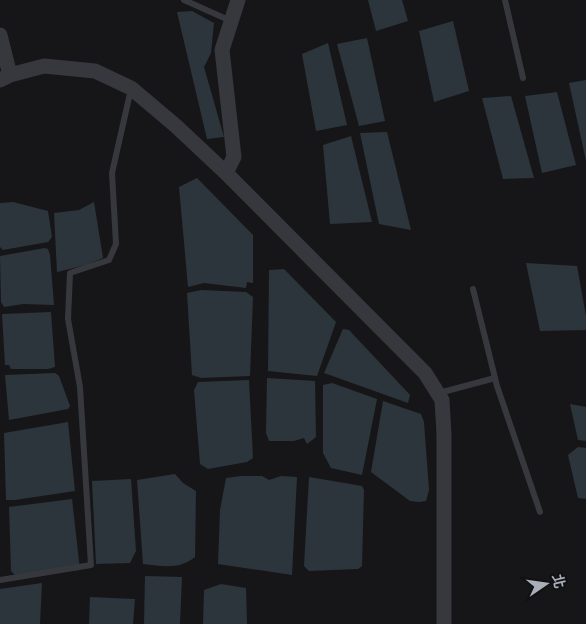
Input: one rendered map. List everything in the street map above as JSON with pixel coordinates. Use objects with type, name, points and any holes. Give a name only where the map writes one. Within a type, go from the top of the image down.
[{"type":"street","points":[[226,173],[234,157],[222,50],[238,0]]},
{"type":"street","points":[[0,35],[5,78],[44,66],[95,71],[131,88],[176,126],[226,173],[425,373],[442,400],[444,434],[444,624]]},
{"type":"lane","points":[[184,0],[232,22]]},
{"type":"lane","points":[[505,0],[523,78]]},
{"type":"lane","points":[[0,580],[91,564],[80,387],[68,318],[70,273],[109,260],[116,244],[112,173],[131,88]]},
{"type":"lane","points":[[473,289],[495,378],[540,512]]},
{"type":"lane","points":[[437,393],[495,378]]},
{"type":"shaded area","points":[[368,0],[402,0],[408,21],[376,31]]},
{"type":"shaded area","points":[[192,11],[214,23],[211,53],[204,67],[224,137],[207,139],[177,12]]},
{"type":"shaded area","points":[[453,21],[469,91],[434,102],[419,31]]},
{"type":"shaded area","points":[[367,38],[385,121],[359,126],[337,44]]},
{"type":"shaded area","points":[[328,43],[347,125],[316,131],[302,54]]},
{"type":"shaded area","points":[[586,80],[586,161],[569,83]]},
{"type":"shaded area","points":[[557,92],[576,165],[542,173],[525,96]]},
{"type":"shaded area","points":[[511,96],[534,178],[503,179],[482,98]]},
{"type":"shaded area","points":[[387,132],[411,230],[379,224],[360,133]]},
{"type":"shaded area","points":[[351,136],[372,222],[330,224],[323,145]]},
{"type":"shaded area","points":[[197,178],[253,235],[253,283],[247,282],[246,288],[204,283],[188,287],[179,187]]},
{"type":"shaded area","points":[[13,202],[48,211],[52,237],[48,242],[3,250],[0,247],[0,203]]},
{"type":"shaded area","points":[[94,202],[103,258],[86,265],[57,272],[54,213],[79,210]]},
{"type":"shaded area","points":[[48,249],[50,255],[54,305],[23,304],[4,307],[1,302],[0,256]]},
{"type":"shaded area","points":[[526,263],[577,266],[586,316],[586,330],[540,331]]},
{"type":"shaded area","points":[[284,269],[336,322],[317,376],[268,371],[269,270]]},
{"type":"shaded area","points":[[201,290],[246,292],[253,297],[250,376],[201,378],[192,375],[187,293]]},
{"type":"shaded area","points":[[51,312],[55,367],[48,369],[11,369],[9,365],[5,365],[2,314]]},
{"type":"shaded area","points":[[343,329],[349,330],[410,395],[408,403],[324,373]]},
{"type":"shaded area","points":[[55,373],[59,376],[70,406],[68,409],[9,420],[5,375]]},
{"type":"shaded area","points":[[267,378],[315,381],[316,437],[307,444],[304,438],[294,441],[269,441],[266,433]]},
{"type":"shaded area","points":[[249,380],[253,458],[247,462],[208,469],[200,464],[194,390],[198,382]]},
{"type":"shaded area","points":[[332,383],[377,399],[362,475],[331,468],[323,453],[323,385]]},
{"type":"shaded area","points":[[383,401],[421,414],[424,422],[429,490],[426,501],[410,501],[371,472]]},
{"type":"shaded area","points":[[570,404],[586,407],[586,441],[578,440]]},
{"type":"shaded area","points":[[68,422],[75,491],[6,500],[4,433]]},
{"type":"shaded area","points":[[578,447],[586,448],[586,499],[578,498],[568,455]]},
{"type":"shaded area","points":[[175,474],[183,483],[196,491],[195,557],[183,564],[177,565],[143,564],[137,480]]},
{"type":"shaded area","points":[[262,476],[269,480],[281,476],[297,477],[292,575],[218,564],[220,510],[226,478]]},
{"type":"shaded area","points":[[309,477],[362,486],[364,490],[362,566],[358,569],[309,571],[304,566]]},
{"type":"shaded area","points":[[131,479],[136,551],[130,563],[96,564],[92,481]]},
{"type":"shaded area","points":[[72,499],[80,570],[17,577],[11,571],[9,507]]},
{"type":"shaded area","points":[[145,576],[182,577],[180,624],[144,624]]},
{"type":"shaded area","points":[[42,583],[40,624],[0,624],[0,589]]},
{"type":"shaded area","points":[[221,584],[246,588],[247,624],[203,624],[204,590]]},
{"type":"shaded area","points":[[90,597],[135,599],[133,624],[89,624]]}]
